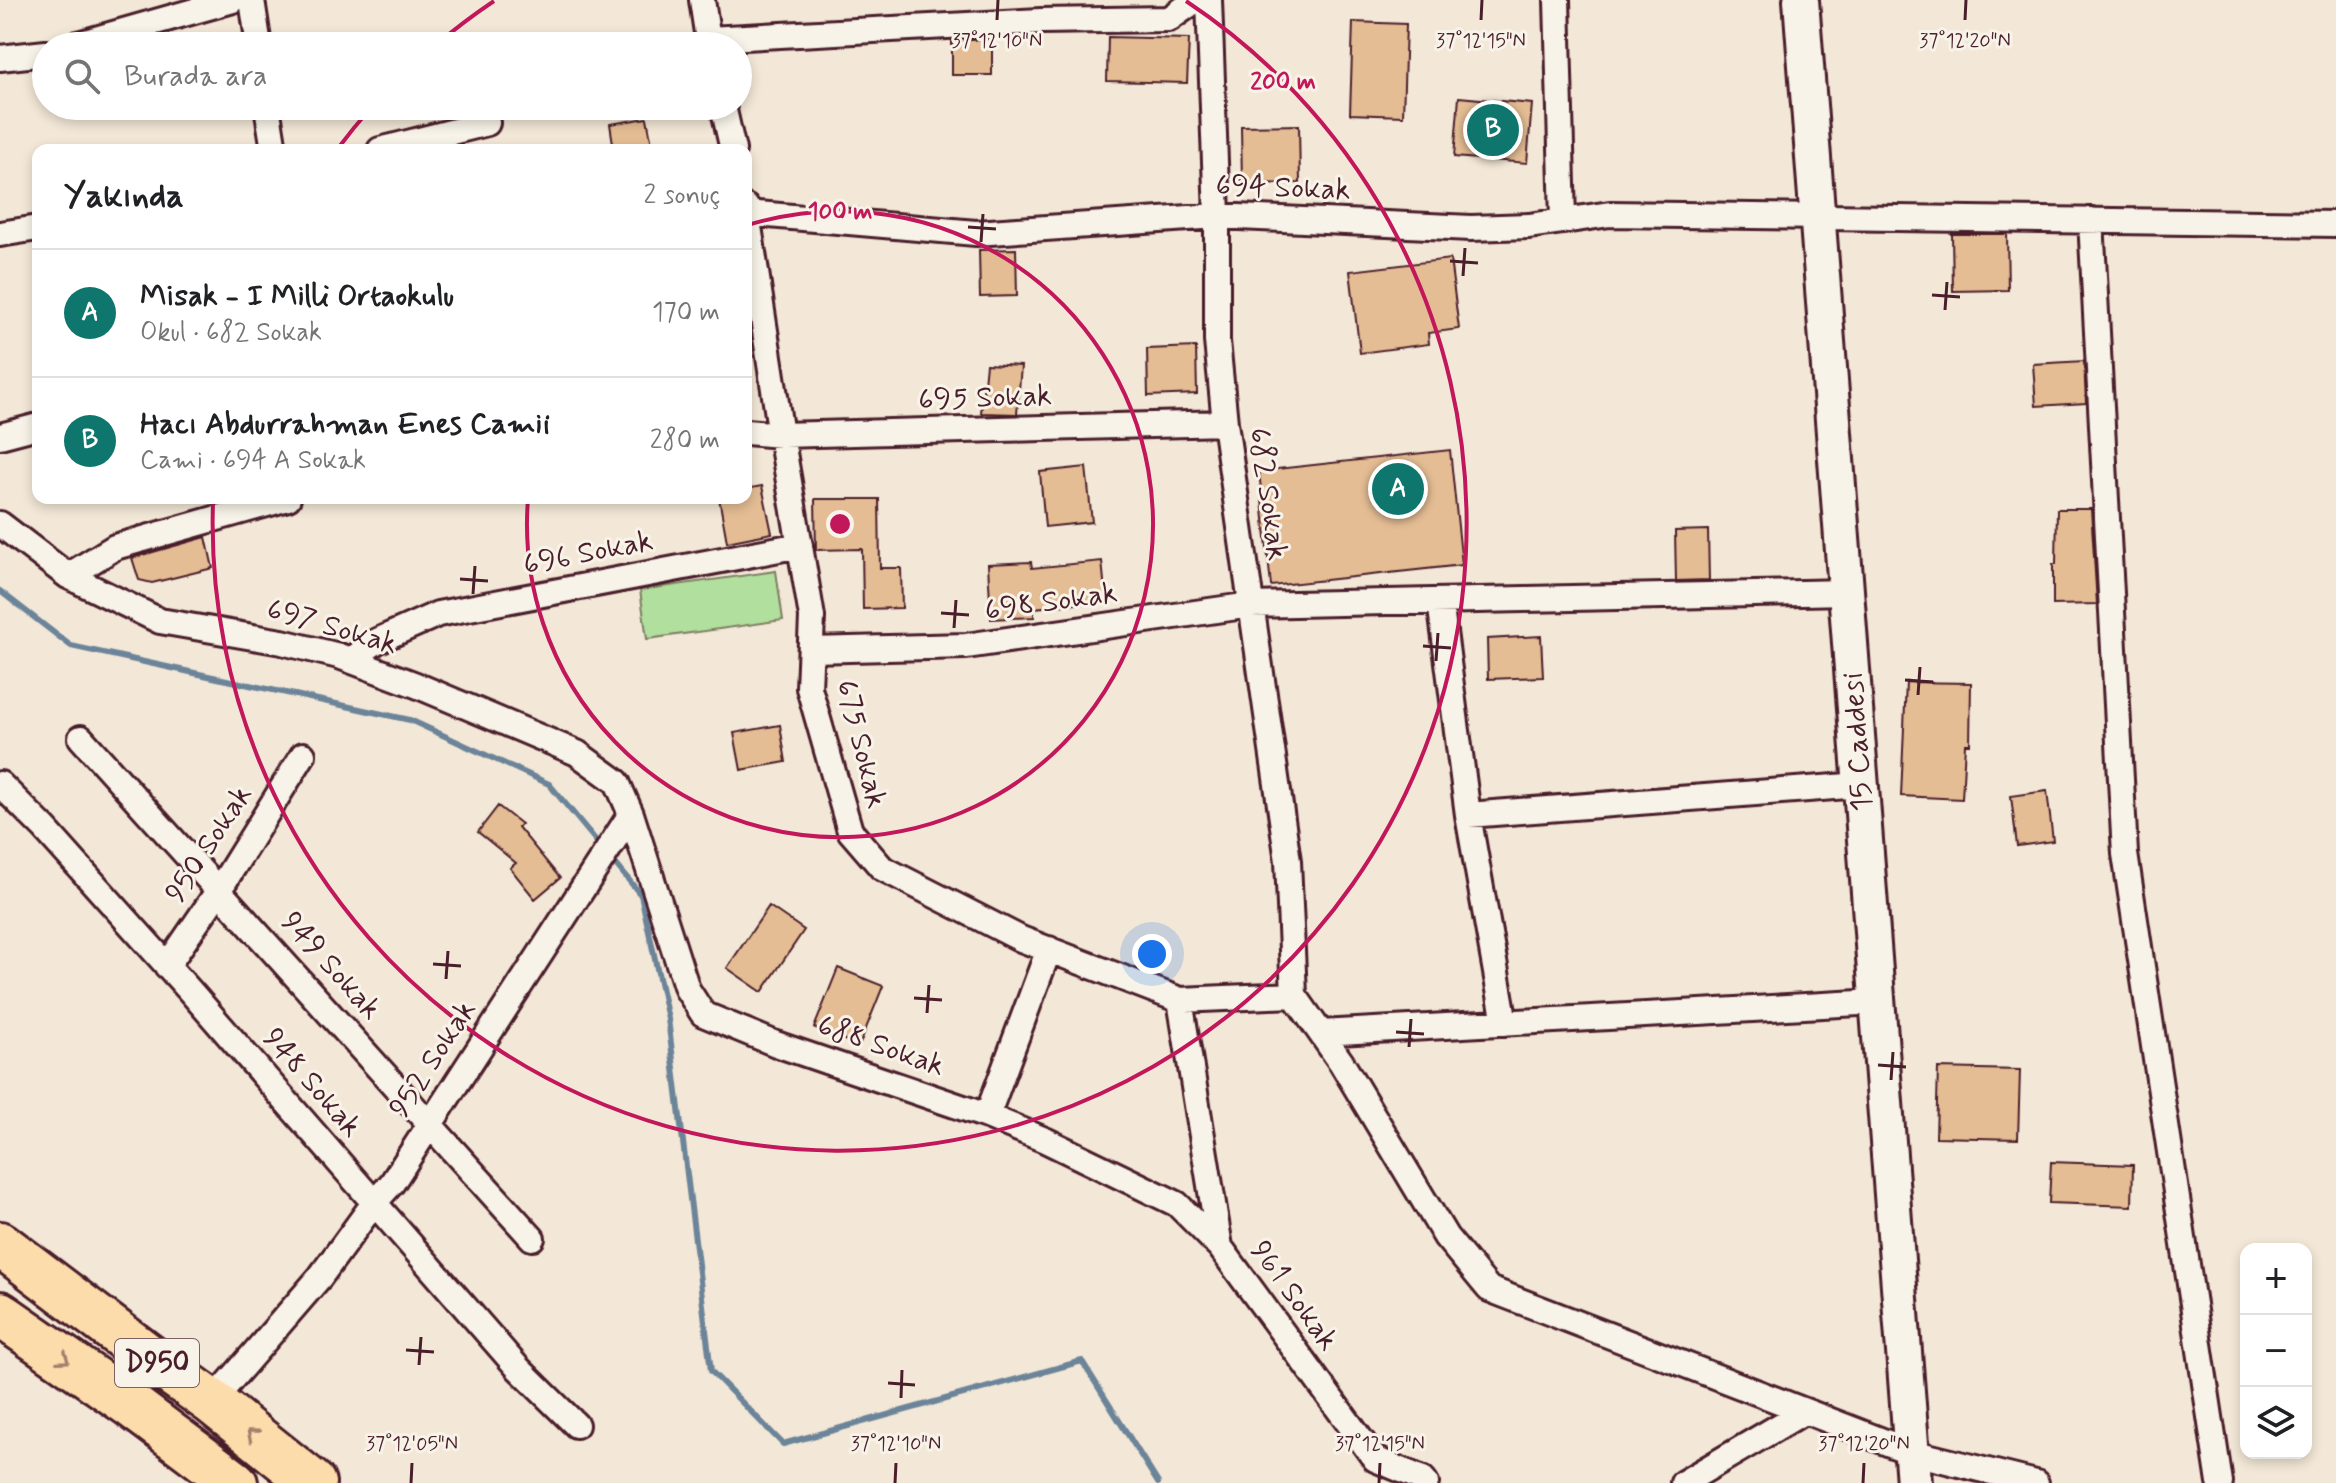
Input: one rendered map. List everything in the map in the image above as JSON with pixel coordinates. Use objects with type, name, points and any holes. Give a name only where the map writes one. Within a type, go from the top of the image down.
[{"type":"highway","name":"D950","points":[[14,1256],[212,1402],[313,1483]]},
{"type":"highway","name":"D950","points":[[0,1314],[131,1405],[235,1483]]},
{"type":"street","points":[[120,32],[233,0]]},
{"type":"street","points":[[252,0],[257,32]]},
{"type":"street","points":[[702,0],[707,32]]},
{"type":"street","points":[[752,38],[1014,11],[1169,19],[1196,0]]},
{"type":"street","name":"682 Sokak","points":[[1209,0],[1217,216],[1217,341],[1225,423],[1288,861],[1294,995]]},
{"type":"street","points":[[1557,0],[1563,221]]},
{"type":"street","name":"15 Caddesi","points":[[1801,0],[1913,1467]]},
{"type":"street","points":[[0,58],[32,55]]},
{"type":"street","points":[[269,120],[273,144]]},
{"type":"street","points":[[726,120],[732,144]]},
{"type":"street","points":[[404,144],[487,123]]},
{"type":"street","name":"694 Sokak","points":[[752,212],[976,233],[1217,216],[1471,228],[1529,226],[1610,214],[2336,224]]},
{"type":"street","points":[[2091,220],[2125,854],[2220,1483]]},
{"type":"street","points":[[0,234],[32,229]]},
{"type":"street","name":"675 Sokak","points":[[752,249],[812,617],[809,688],[850,831],[882,868],[1021,939],[1180,1000]]},
{"type":"street","name":"695 Sokak","points":[[752,433],[781,435],[1225,423]]},
{"type":"street","points":[[0,436],[32,428]]},
{"type":"street","points":[[68,576],[115,547],[267,504]]},
{"type":"street","name":"697 Sokak","points":[[0,524],[68,576],[160,621],[282,642],[350,660],[577,753],[617,782],[631,814]]},
{"type":"street","name":"696 Sokak","points":[[350,660],[377,641],[438,614],[800,545]]},
{"type":"street","name":"698 Sokak","points":[[811,650],[966,646],[1251,605],[1846,592]]},
{"type":"street","points":[[1440,601],[1468,815],[1505,1023]]},
{"type":"street","name":"949 Sokak","points":[[81,738],[532,1238]]},
{"type":"street","name":"950 Sokak","points":[[167,966],[219,890],[303,755]]},
{"type":"street","name":"948 Sokak","points":[[0,784],[45,829],[167,966],[518,1368],[576,1425]]},
{"type":"street","points":[[1468,815],[1861,785]]},
{"type":"street","name":"952 Sokak","points":[[212,1402],[320,1277],[392,1183],[631,814]]},
{"type":"street","name":"688 Sokak","points":[[631,814],[687,989],[703,1014],[776,1044],[987,1116],[1045,1140],[1177,1204],[1220,1247]]},
{"type":"street","points":[[987,1116],[1049,949]]},
{"type":"street","points":[[1180,1000],[1294,995],[1341,1062],[1446,1237],[1489,1289],[1805,1411],[1913,1467],[2036,1483]]},
{"type":"street","name":"961 Sokak","points":[[1180,1000],[1220,1247],[1375,1459],[1426,1483]]},
{"type":"street","points":[[1321,1033],[1877,1002]]},
{"type":"street","points":[[0,1231],[14,1256]]},
{"type":"street","points":[[1683,1483],[1805,1411]]},
{"type":"green space","points":[[776,571],[783,620],[647,639],[640,590]]},
{"type":"building","points":[[1353,22],[1406,24],[1403,116],[1350,114]]},
{"type":"building","points":[[1108,37],[1189,39],[1187,83],[1107,81]]},
{"type":"building","points":[[992,39],[992,75],[952,75],[952,41]]},
{"type":"building","points":[[1459,97],[1532,104],[1527,163],[1454,157]]},
{"type":"building","points":[[647,120],[652,144],[613,144],[610,124]]},
{"type":"building","points":[[1299,125],[1300,183],[1242,184],[1241,126]]},
{"type":"building","points":[[1952,234],[2007,234],[2008,290],[1953,291]]},
{"type":"building","points":[[1016,249],[1017,296],[980,297],[979,250]]},
{"type":"building","points":[[1450,259],[1459,329],[1428,333],[1429,344],[1360,353],[1350,271]]},
{"type":"building","points":[[1196,347],[1197,394],[1148,396],[1147,349]]},
{"type":"building","points":[[2084,361],[2086,403],[2036,406],[2033,364]]},
{"type":"building","points":[[986,364],[1021,366],[1017,414],[981,413]]},
{"type":"building","points":[[1450,450],[1462,565],[1271,586],[1259,471]]},
{"type":"building","points":[[1086,467],[1092,522],[1045,527],[1040,472]]},
{"type":"building","points":[[762,486],[772,533],[727,542],[720,504],[752,504],[752,488]]},
{"type":"building","points":[[815,499],[879,499],[880,568],[901,568],[902,608],[863,609],[862,549],[816,550]]},
{"type":"building","points":[[2057,509],[2091,509],[2097,604],[2053,605]]},
{"type":"building","points":[[1708,530],[1709,580],[1676,581],[1675,531]]},
{"type":"building","points":[[206,537],[213,568],[152,583],[139,580],[132,558]]},
{"type":"building","points":[[1102,561],[1106,601],[1034,608],[1034,617],[991,619],[988,564],[1031,562],[1032,568]]},
{"type":"building","points":[[1541,636],[1543,677],[1488,679],[1487,639]]},
{"type":"building","points":[[1906,682],[1971,683],[1970,744],[1965,744],[1962,799],[1901,796]]},
{"type":"building","points":[[780,725],[786,762],[741,770],[734,733]]},
{"type":"building","points":[[2047,791],[2053,841],[2017,846],[2011,796]]},
{"type":"building","points":[[498,806],[521,824],[518,827],[560,878],[535,899],[510,868],[516,863],[478,832]]},
{"type":"building","points":[[769,906],[804,930],[762,992],[727,968]]},
{"type":"building","points":[[838,968],[883,986],[859,1046],[814,1028]]},
{"type":"building","points":[[1938,1068],[2020,1070],[2018,1139],[1936,1137]]},
{"type":"building","points":[[2051,1162],[2133,1165],[2132,1206],[2049,1203]]},
{"type":"waterway","points":[[0,591],[71,646],[410,720],[549,784],[602,848]]},
{"type":"waterway","points":[[609,856],[641,895],[668,1019],[711,1371],[783,1444],[1082,1361],[1158,1483]]},
{"type":"place","name":"Hacı Abdurrahman Enes Camii","points":[[1493,130]]},
{"type":"place","name":"Misak - I Milli Ortaokulu","points":[[1398,489]]}]
